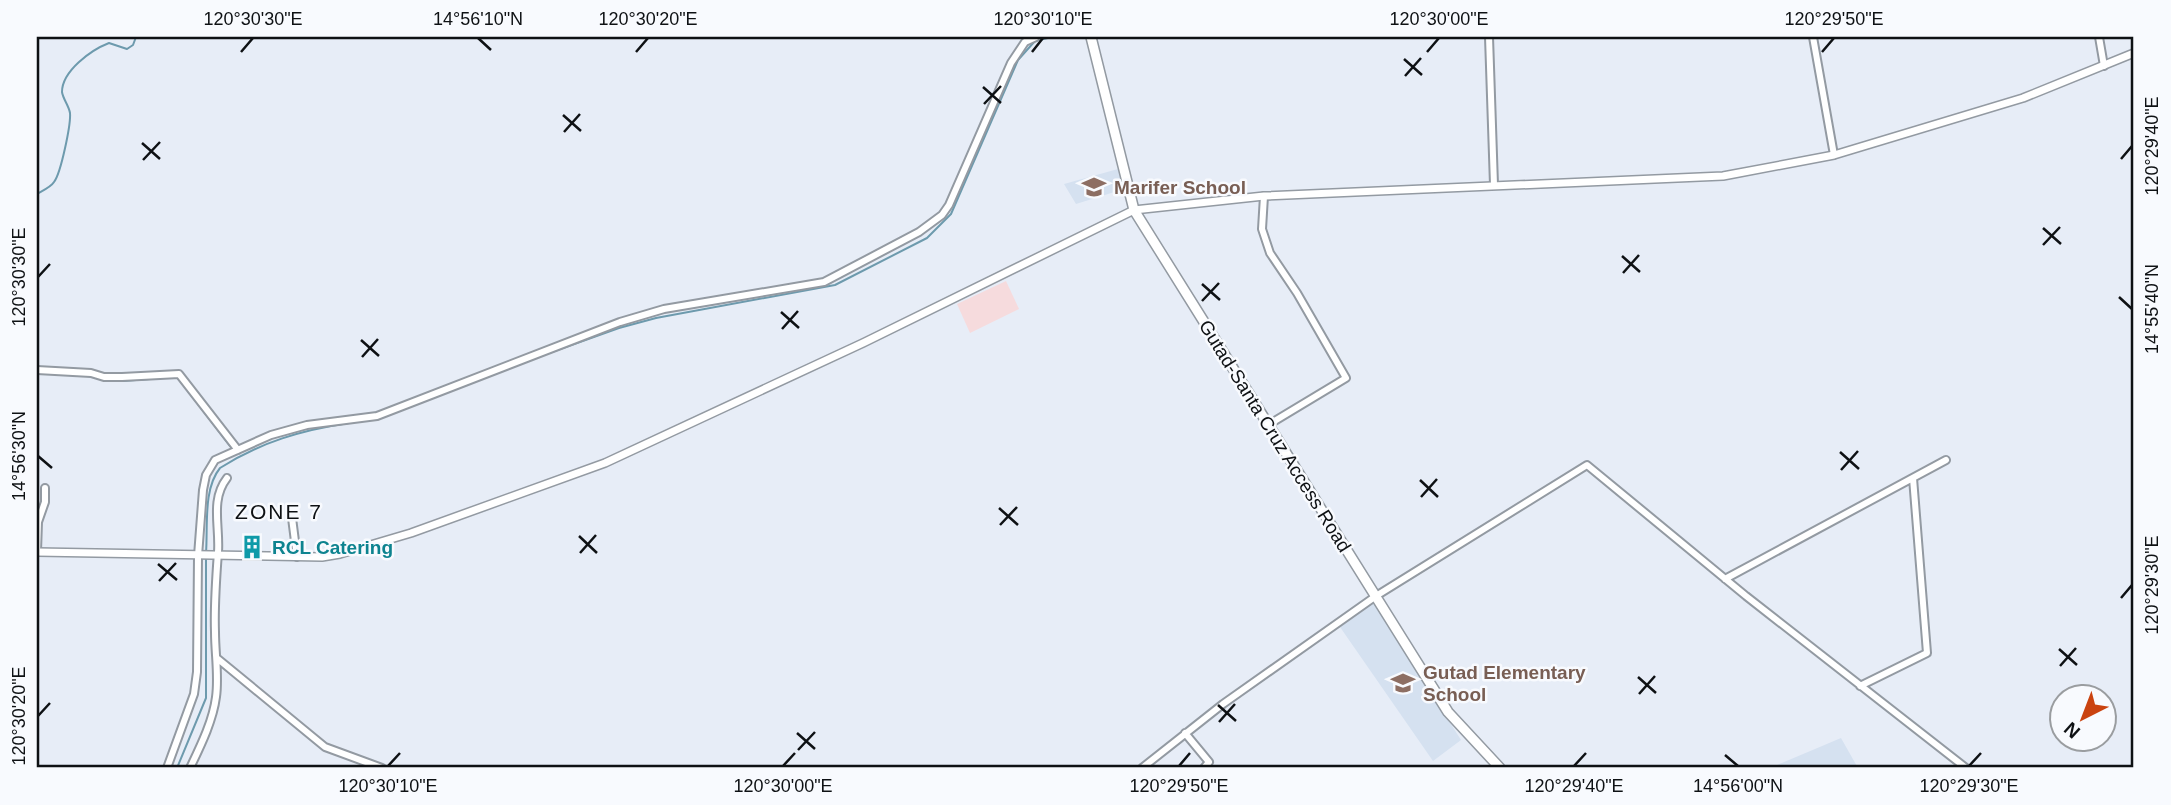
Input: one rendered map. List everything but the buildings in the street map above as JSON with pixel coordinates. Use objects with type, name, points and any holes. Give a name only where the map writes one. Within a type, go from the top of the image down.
[{"type":"main road","name":"Gutad-Santa Cruz Access Road","points":[[1091,37],[1135,210],[1448,712],[1500,768]]},
{"type":"street","points":[[190,768],[200,747],[216,697],[218,659],[203,490],[206,475],[215,460],[271,435],[307,425],[377,416],[620,322],[663,309],[824,282],[919,232],[942,215],[949,205],[1011,63],[1025,43],[1036,37]]},
{"type":"street","points":[[1489,37],[1494,185]]},
{"type":"street","points":[[1813,37],[1834,155]]},
{"type":"street","points":[[2099,37],[2104,66]]},
{"type":"street","points":[[45,488],[44,502],[37,522],[37,552],[297,557],[340,554],[400,536],[604,463],[863,343],[1135,210],[1264,195],[1723,176],[1834,155],[2023,98],[2134,52]]},
{"type":"street","points":[[1264,195],[1262,229],[1270,253],[1297,293],[1346,378],[1268,425]]},
{"type":"street","points":[[37,370],[91,373],[104,377],[178,374],[238,450]]},
{"type":"street","points":[[1725,579],[1946,460]]},
{"type":"street","points":[[1142,768],[1185,733],[1376,596],[1587,466],[1725,579],[1966,768]]},
{"type":"street","points":[[167,768],[194,694],[207,556],[218,498],[227,478]]},
{"type":"street","points":[[1860,686],[1927,653],[1913,478]]},
{"type":"street","points":[[291,510],[297,557]]},
{"type":"street","points":[[218,659],[325,747],[382,768]]},
{"type":"street","points":[[1185,733],[1209,762],[1204,768]]},
{"type":"shaded area","name":"Marifer School","points":[[1118,169],[1124,189],[1076,204],[1064,184]]},
{"type":"shaded area","points":[[1006,281],[1019,309],[970,333],[957,304]]},
{"type":"shaded area","name":"Gutad Elementary School","points":[[1374,603],[1461,740],[1433,761],[1340,627]]},
{"type":"shaded area","points":[[1841,738],[1858,768],[1770,768]]},
{"type":"waterway","points":[[37,194],[54,182],[62,159],[70,119],[62,92],[67,76],[79,62],[94,51],[109,43],[127,49],[133,45],[136,37]]},
{"type":"waterway","points":[[549,353],[656,318],[835,285],[927,238],[951,214],[1018,60],[1035,41],[1052,37]]},
{"type":"waterway","points":[[41,373],[67,375]]},
{"type":"waterway","points":[[83,375],[95,377]]},
{"type":"waterway","points":[[163,378],[178,378],[230,446]]},
{"type":"waterway","points":[[111,380],[150,379]]},
{"type":"waterway","points":[[206,553],[209,497],[220,468],[282,438],[349,423]]},
{"type":"waterway","points":[[177,768],[206,698],[206,558]]},
{"type":"place","name":"Marifer School","points":[[1094,187]]},
{"type":"place","name":"RCL Catering","points":[[252,547]]},
{"type":"place","name":"Gutad Elementary School","points":[[1403,683]]},
{"type":"district","name":"ZONE 7","points":[[279,511]]}]
